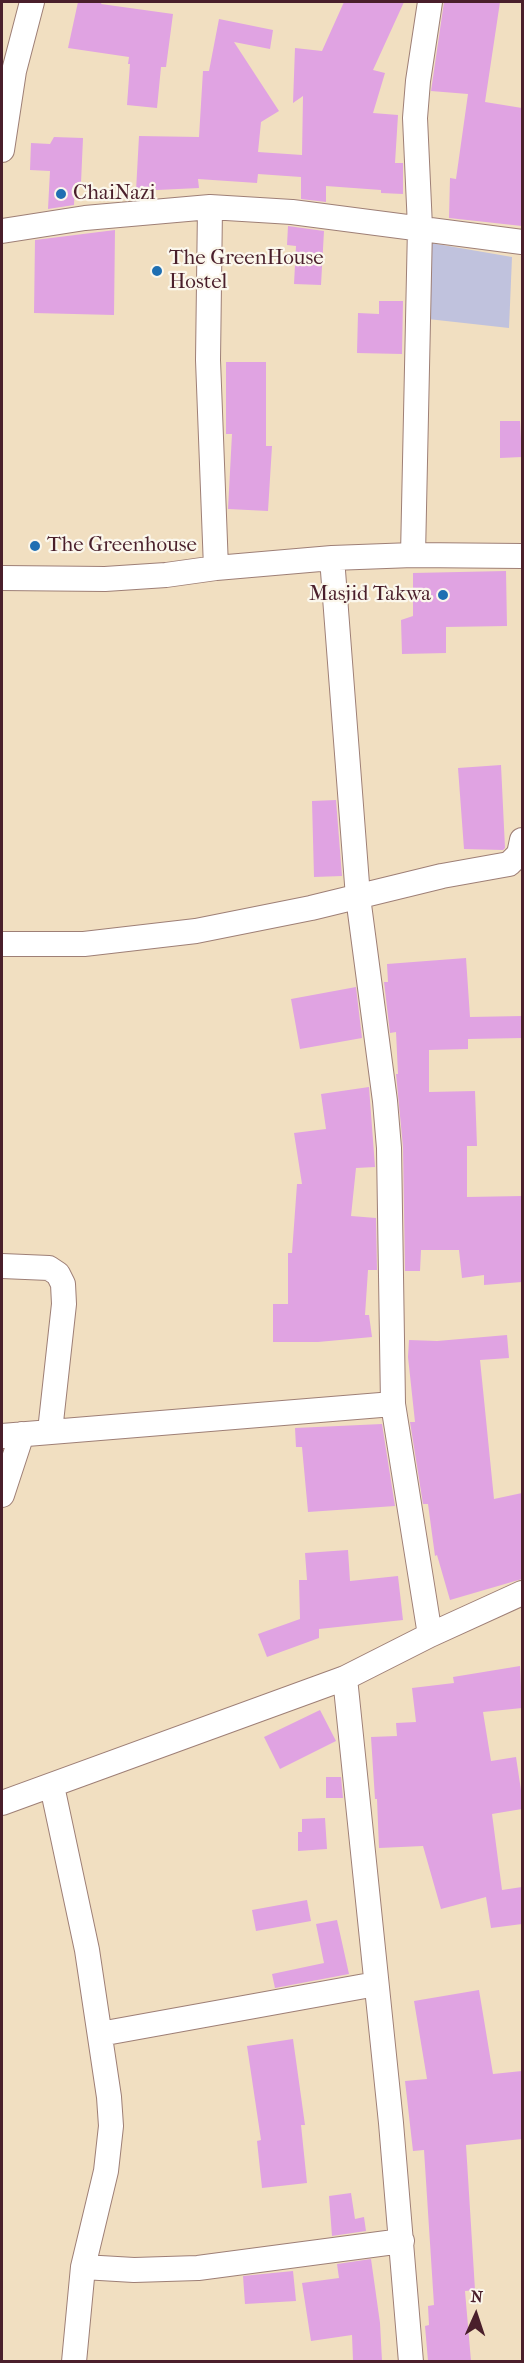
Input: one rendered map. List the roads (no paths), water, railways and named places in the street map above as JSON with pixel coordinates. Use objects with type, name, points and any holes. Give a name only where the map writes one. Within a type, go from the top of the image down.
[{"type":"street","points":[[2,150],[8,69],[32,2]]},
{"type":"street","points":[[413,555],[420,227],[415,118],[430,2]]},
{"type":"street","points":[[210,207],[208,360],[216,568]]},
{"type":"street","points":[[2,231],[85,218],[210,207],[292,212],[522,242]]},
{"type":"street","points":[[2,578],[105,579],[332,558],[413,555],[522,556]]},
{"type":"street","points":[[332,558],[358,897],[381,1062],[389,1148],[393,1404],[430,1635]]},
{"type":"street","points":[[2,944],[84,944],[196,931],[358,897],[442,876],[509,864],[519,854],[522,840]]},
{"type":"street","points":[[2,1266],[49,1268],[58,1274],[63,1284],[64,1304],[50,1431]]},
{"type":"street","points":[[2,1495],[12,1435],[393,1404]]},
{"type":"street","points":[[2,1803],[345,1678],[430,1635],[522,1593]]},
{"type":"street","points":[[345,1678],[402,2241],[411,2361]]},
{"type":"street","points":[[52,1786],[87,1950],[109,2097],[110,2147],[83,2266],[74,2361]]},
{"type":"street","points":[[100,2034],[376,1984]]},
{"type":"street","points":[[83,2266],[134,2270],[198,2268],[402,2241]]},
{"type":"place","name":"ChaiNazi","points":[[61,194]]},
{"type":"place","name":"The GreenHouse Hostel","points":[[157,271]]},
{"type":"place","name":"The Greenhouse","points":[[35,546]]},
{"type":"place","name":"Masjid Takwa","points":[[443,595]]}]
